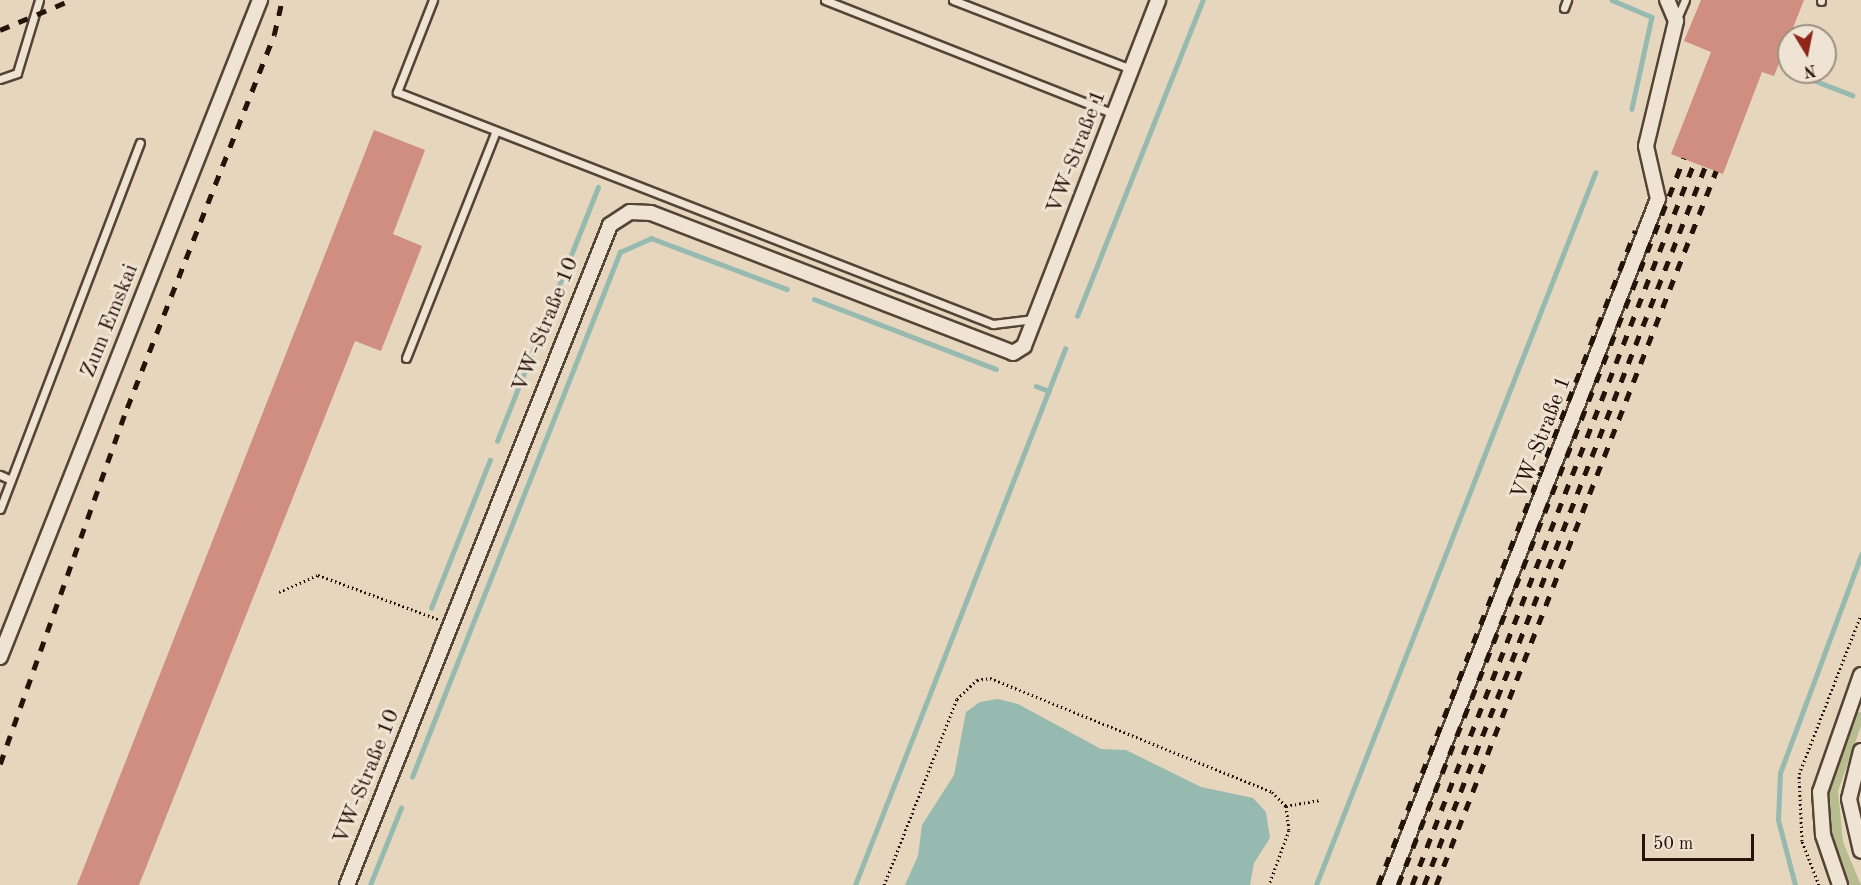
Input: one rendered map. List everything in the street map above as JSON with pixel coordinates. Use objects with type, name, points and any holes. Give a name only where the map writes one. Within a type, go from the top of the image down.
[{"type":"street","name":"Zum Emskai","points":[[0,657],[260,0]]},
{"type":"street","name":"VW-Straße 1","points":[[1034,319],[1158,0]]},
{"type":"street","points":[[1666,0],[1676,21]]},
{"type":"street","name":"VW-Straße 1","points":[[1389,885],[1658,199],[1646,146],[1676,21]]},
{"type":"street","name":"VW-Straße 10","points":[[347,885],[605,232],[622,215],[651,213],[1007,353],[1020,350],[1034,319]]},
{"type":"street","points":[[1840,885],[1823,835],[1820,792],[1861,675]]},
{"type":"street","points":[[1861,751],[1849,799],[1861,851]]},
{"type":"lane","points":[[0,79],[17,73],[39,0]]},
{"type":"lane","points":[[433,0],[397,92],[993,324],[1034,319]]},
{"type":"lane","points":[[825,0],[1114,114]]},
{"type":"lane","points":[[953,0],[1131,69]]},
{"type":"lane","points":[[1564,8],[1567,0]]},
{"type":"lane","points":[[1676,21],[1684,0]]},
{"type":"lane","points":[[406,358],[496,131]]},
{"type":"lane","points":[[0,509],[140,143]]},
{"type":"lane","points":[[0,475],[11,480]]},
{"type":"path","points":[[279,592],[318,575],[450,624]]},
{"type":"path","points":[[884,885],[957,699],[976,680],[990,678],[1257,784],[1286,806],[1289,830],[1269,885]]},
{"type":"path","points":[[1286,806],[1319,800]]},
{"type":"green space","points":[[1861,712],[1861,726],[1838,791],[1843,842],[1861,885],[1849,885],[1831,837],[1827,806],[1830,777],[1855,713]]},
{"type":"water","points":[[998,699],[1018,704],[1101,749],[1126,750],[1201,787],[1253,798],[1266,812],[1270,838],[1254,863],[1250,885],[905,885],[918,856],[922,825],[954,775],[966,712],[980,702]]},
{"type":"building","points":[[1701,0],[1804,0],[1795,24],[1777,24],[1777,68],[1774,76],[1762,72],[1723,174],[1671,154],[1711,52],[1684,41]]},
{"type":"building","points":[[374,130],[425,150],[393,234],[422,246],[381,351],[355,341],[139,885],[77,885]]},
{"type":"waterway","points":[[1077,316],[1203,0]]},
{"type":"waterway","points":[[1612,0],[1652,17],[1632,109]]},
{"type":"waterway","points":[[1824,84],[1852,95]]},
{"type":"waterway","points":[[1316,885],[1595,173]]},
{"type":"waterway","points":[[497,441],[598,187]]},
{"type":"waterway","points":[[412,777],[620,252],[651,238],[787,289]]},
{"type":"waterway","points":[[814,299],[996,369]]},
{"type":"waterway","points":[[855,885],[1065,349]]},
{"type":"waterway","points":[[1036,386],[1049,391]]},
{"type":"waterway","points":[[431,608],[490,460]]},
{"type":"waterway","points":[[1795,885],[1778,820],[1780,773],[1861,555]]},
{"type":"waterway","points":[[370,885],[401,808]]},
{"type":"railway","points":[[0,30],[71,0]]},
{"type":"railway","points":[[0,764],[127,408],[274,35],[282,0]]},
{"type":"railway","points":[[1398,885],[1684,158]]},
{"type":"railway","points":[[1412,885],[1694,163]]},
{"type":"railway","points":[[1424,885],[1705,167]]},
{"type":"railway","points":[[1436,885],[1716,171]]},
{"type":"railway","points":[[1378,885],[1635,231]]}]
